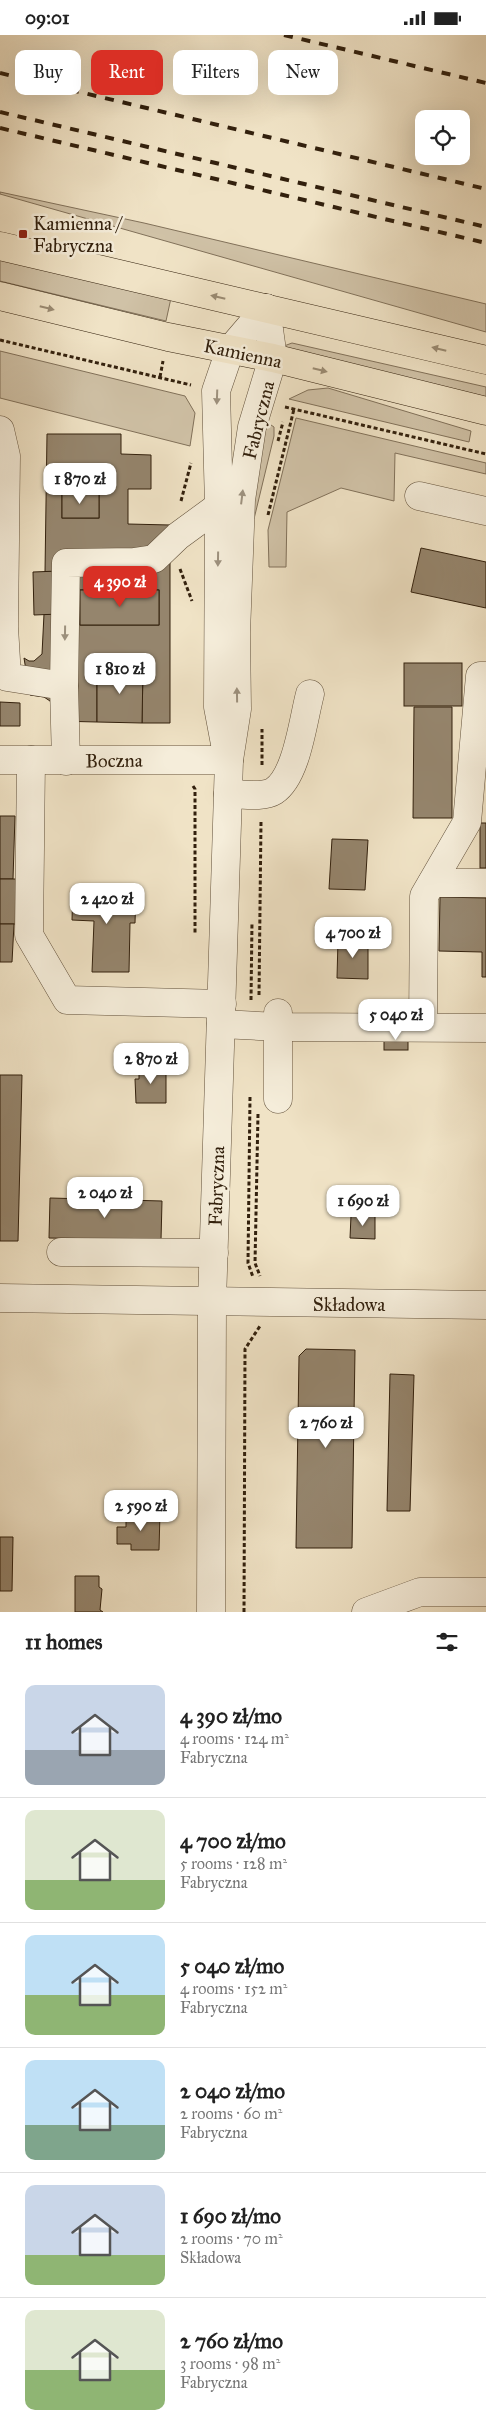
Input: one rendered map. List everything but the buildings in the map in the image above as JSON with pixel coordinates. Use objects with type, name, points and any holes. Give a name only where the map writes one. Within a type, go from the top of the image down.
[{"type":"main road","points":[[0,246],[486,360]]},
{"type":"main road","name":"Kamienna","points":[[0,296],[230,350],[273,358],[486,411]]},
{"type":"street","name":"Fabryczna","points":[[229,760],[218,707],[219,506],[216,391],[230,350],[266,308]]},
{"type":"street","name":"Fabryczna","points":[[211,1612],[212,1302],[229,760],[237,709],[236,633],[241,500],[252,427],[273,358],[266,308]]},
{"type":"street","points":[[0,430],[6,456],[2,627],[3,678],[64,686]]},
{"type":"street","points":[[418,496],[486,511]]},
{"type":"street","points":[[66,761],[64,686],[66,563],[126,562],[154,559],[178,536],[219,506]]},
{"type":"street","points":[[423,1027],[424,896],[467,822],[480,676],[486,676]]},
{"type":"street","points":[[228,794],[266,794],[275,791],[289,773],[310,694]]},
{"type":"street","name":"Boczna","points":[[0,760],[229,760]]},
{"type":"street","points":[[31,760],[29,935],[67,1000],[278,1021],[486,1028]]},
{"type":"street","points":[[432,883],[486,883]]},
{"type":"street","points":[[278,1021],[278,1099]]},
{"type":"street","points":[[61,1252],[214,1253]]},
{"type":"street","name":"Składowa","points":[[0,1297],[212,1302],[486,1305]]},
{"type":"street","points":[[381,1609],[420,1592],[486,1592]]},
{"type":"shaded area","points":[[0,192],[144,223],[486,304],[486,332],[0,194]]},
{"type":"shaded area","points":[[0,258],[171,298],[166,321],[0,281]]},
{"type":"shaded area","points":[[292,343],[486,387],[486,397],[283,350],[284,346]]},
{"type":"shaded area","points":[[0,351],[185,396],[195,413],[190,446],[0,398]]},
{"type":"shaded area","points":[[328,388],[471,431],[469,442],[289,399],[308,390]]},
{"type":"shaded area","points":[[296,418],[486,463],[486,474],[395,453],[394,501],[341,488],[287,512],[286,567],[269,567],[268,530]]},
{"type":"shaded area","points":[[268,423],[274,427],[274,436],[254,519],[252,519],[261,443]]},
{"type":"railway","points":[[284,35],[486,83]]},
{"type":"railway","points":[[0,73],[486,189]]},
{"type":"railway","points":[[0,112],[486,227]]},
{"type":"railway","points":[[0,128],[486,243]]},
{"type":"place","name":"Kamienna / Fabryczna","points":[[23,234]]}]
